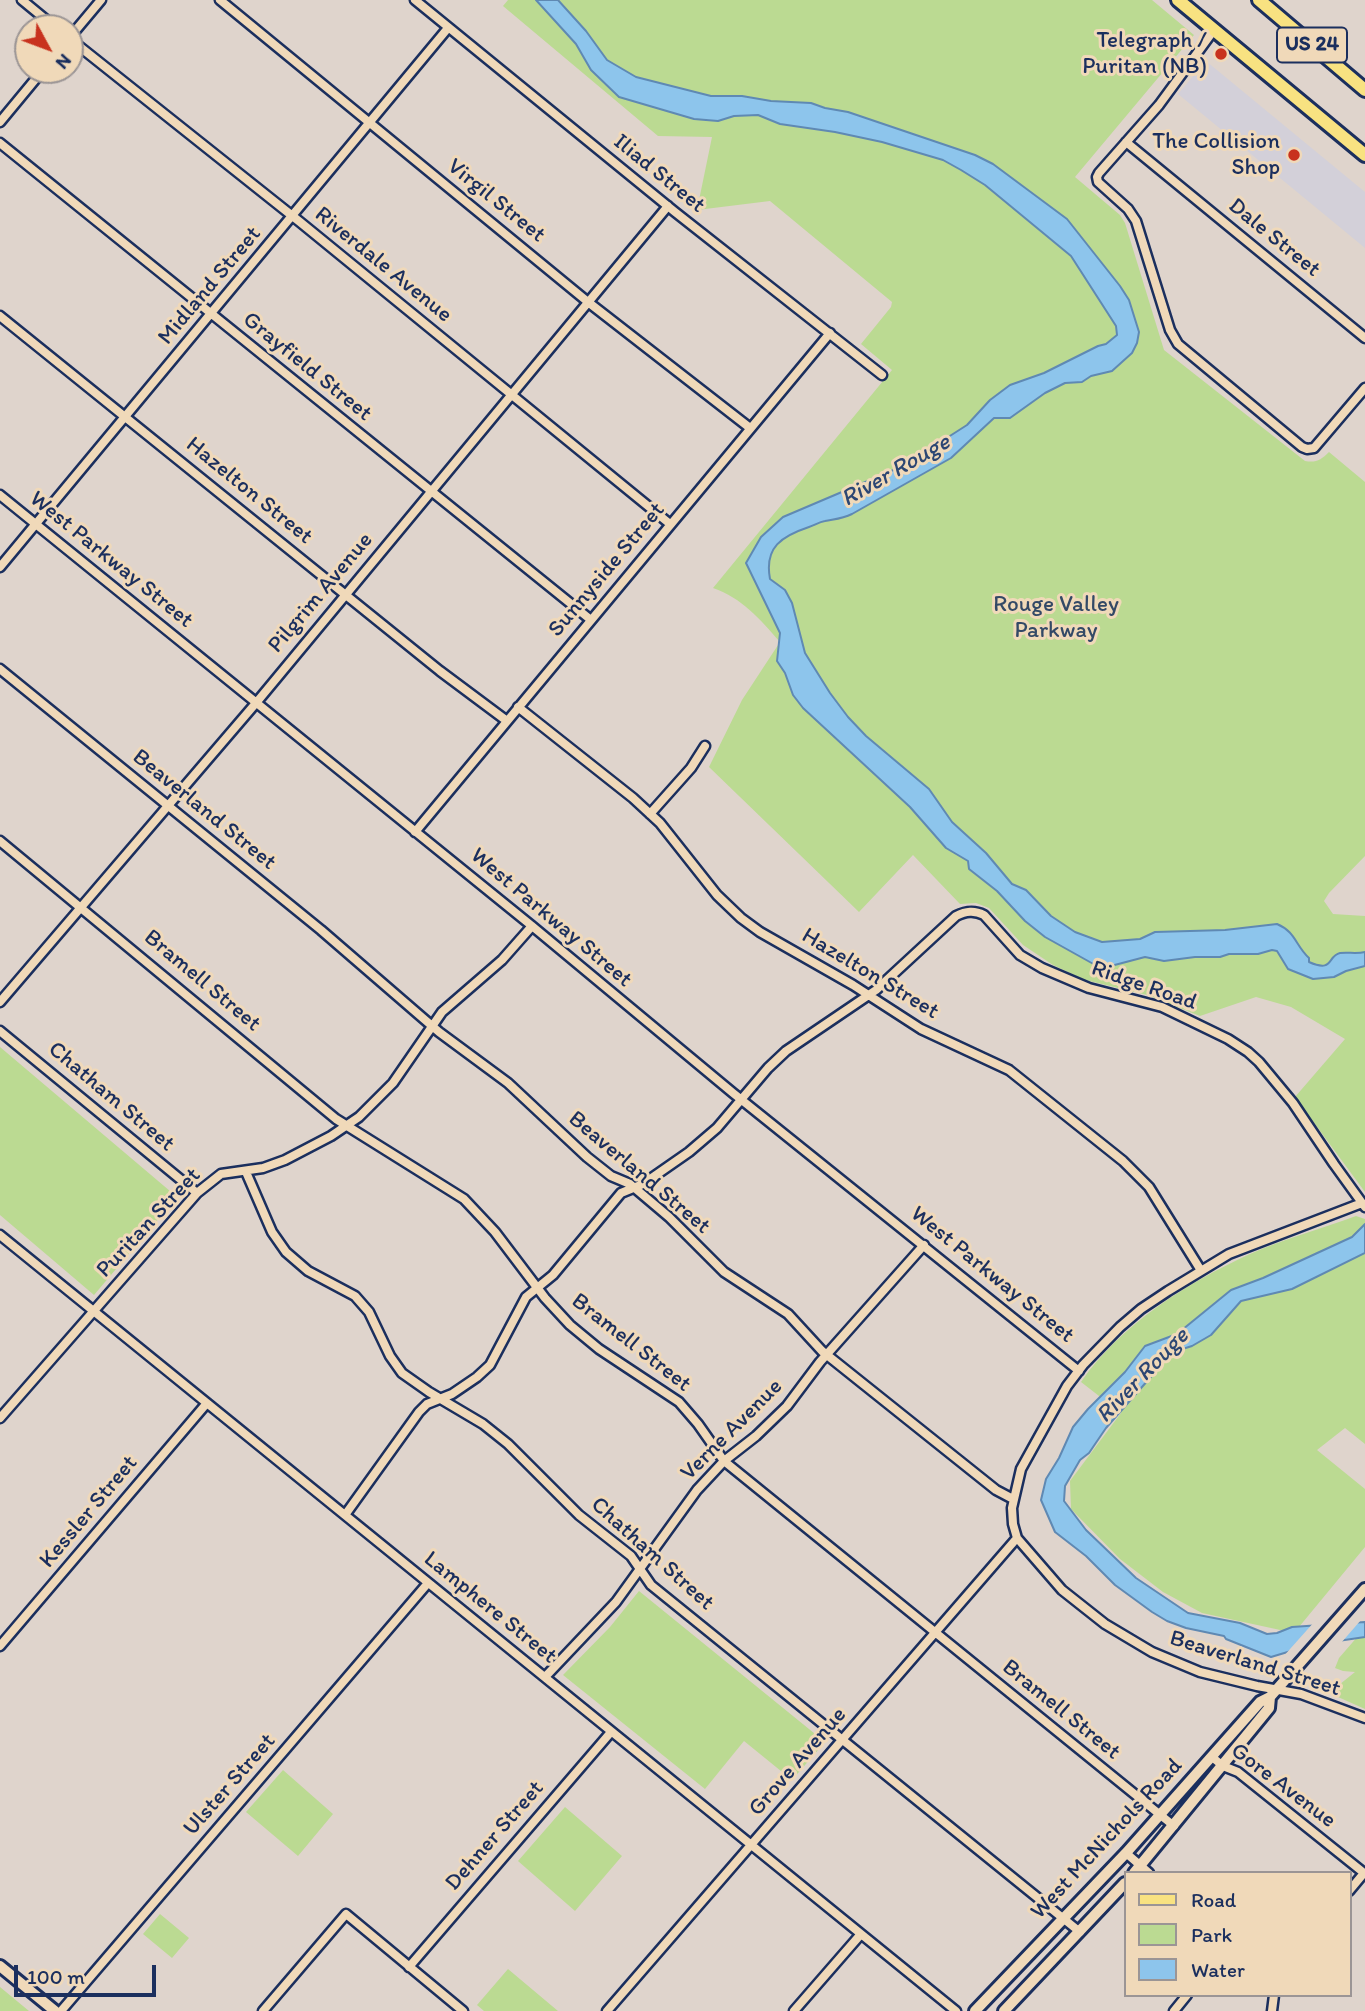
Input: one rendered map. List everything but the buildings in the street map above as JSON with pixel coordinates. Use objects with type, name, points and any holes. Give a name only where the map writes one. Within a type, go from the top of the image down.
[{"type":"main road","name":"US 24","points":[[1178,0],[1365,155]]},
{"type":"main road","name":"US 24","points":[[1259,0],[1365,90]]},
{"type":"main road","name":"West McNichols Road","points":[[975,2011],[1126,1853],[1260,1702],[1274,1693],[1365,1589]]},
{"type":"main road","name":"West McNichols Road","points":[[1141,1870],[1269,1708],[1274,1693]]},
{"type":"main road","name":"West McNichols Road","points":[[1004,2011],[1124,1884]]},
{"type":"main road","points":[[0,1966],[55,2011]]},
{"type":"street","points":[[22,0],[39,14]]},
{"type":"street","points":[[84,21],[101,0]]},
{"type":"street","name":"Virgil Street","points":[[220,0],[588,302],[750,428]]},
{"type":"street","name":"Iliad Street","points":[[415,0],[668,206],[881,374]]},
{"type":"street","name":"Midland Street","points":[[0,567],[448,28]]},
{"type":"street","points":[[1214,30],[1159,105],[1097,177],[1100,186],[1128,208],[1136,221],[1170,330],[1178,344],[1302,447],[1311,450],[1365,388]]},
{"type":"street","name":"Riverdale Avenue","points":[[84,49],[670,524]]},
{"type":"street","points":[[0,122],[31,84]]},
{"type":"street","name":"Dale Street","points":[[1126,142],[1365,338]]},
{"type":"street","name":"Grayfield Street","points":[[0,143],[591,620]]},
{"type":"street","name":"Pilgrim Avenue","points":[[0,1002],[256,703],[668,206]]},
{"type":"street","name":"Hazelton Street","points":[[0,316],[507,722]]},
{"type":"street","name":"Sunnyside Street","points":[[415,831],[830,333]]},
{"type":"street","name":"West Parkway Street","points":[[0,495],[533,926],[741,1100],[1079,1371]]},
{"type":"street","name":"Beaverland Street","points":[[0,669],[321,930],[432,1025],[508,1083],[587,1157],[633,1187],[669,1217],[724,1272],[788,1314],[827,1354],[996,1490],[1013,1499]]},
{"type":"street","name":"Hazelton Street","points":[[518,707],[650,814],[681,847],[717,895],[741,918],[921,1030],[1009,1070],[1123,1161],[1149,1187],[1200,1269]]},
{"type":"street","points":[[650,814],[691,768],[705,746]]},
{"type":"street","name":"Bramell Street","points":[[0,841],[346,1127],[464,1199],[495,1231],[537,1288],[570,1325],[599,1349],[679,1402],[724,1461],[1174,1826]]},
{"type":"street","name":"Ridge Road","points":[[869,996],[956,916],[968,911],[977,912],[989,919],[995,930],[1020,955],[1042,968],[1089,988],[1162,1007],[1228,1039],[1248,1052],[1293,1103],[1364,1205]]},
{"type":"street","name":"Puritan Street","points":[[0,1418],[197,1193],[221,1174],[246,1172],[285,1160],[346,1127],[384,1093],[450,1004],[502,960],[533,926]]},
{"type":"street","points":[[345,1515],[410,1422],[427,1405],[477,1377],[490,1365],[526,1297],[553,1275],[621,1192],[643,1184],[689,1152],[717,1128],[786,1051],[869,996]]},
{"type":"street","name":"Chatham Street","points":[[0,1031],[197,1193]]},
{"type":"street","name":"Chatham Street","points":[[246,1172],[272,1232],[286,1252],[308,1271],[355,1296],[369,1312],[390,1356],[402,1373],[483,1424],[508,1444],[579,1515],[631,1556],[651,1584],[1080,1932]]},
{"type":"street","points":[[1017,1538],[1013,1524],[1013,1499],[1021,1469],[1067,1386],[1105,1341],[1141,1309],[1200,1269],[1255,1243],[1364,1205]]},
{"type":"street","name":"Lamphere Street","points":[[0,1235],[956,2011]]},
{"type":"street","name":"Verne Avenue","points":[[544,1677],[616,1602],[697,1490],[724,1461],[756,1436],[787,1406],[827,1354],[924,1245]]},
{"type":"street","name":"Kessler Street","points":[[0,1646],[207,1403]]},
{"type":"street","name":"Beaverland Street","points":[[1017,1538],[1062,1590],[1105,1624],[1152,1652],[1177,1664],[1217,1677],[1274,1693],[1301,1694],[1365,1718]]},
{"type":"street","name":"Grove Avenue","points":[[607,2011],[1017,1538]]},
{"type":"street","name":"Ulster Street","points":[[61,2011],[428,1583]]},
{"type":"street","name":"Dehner Street","points":[[409,1967],[611,1732]]},
{"type":"street","name":"Gore Avenue","points":[[1212,1757],[1223,1766],[1238,1772],[1364,1873]]},
{"type":"street","points":[[1126,1853],[1141,1870]]},
{"type":"street","points":[[1351,1889],[1364,1873]]},
{"type":"street","points":[[266,2010],[346,1914],[463,2011]]},
{"type":"street","points":[[794,2011],[861,1934]]},
{"type":"street","points":[[1174,2011],[1185,1997]]},
{"type":"shaded area","points":[[1206,61],[1365,192],[1365,248],[1178,94]]},
{"type":"green space","name":"Rouge Valley Parkway","points":[[508,0],[1152,0],[1194,35],[1075,177],[1120,215],[1125,223],[1164,350],[1305,461],[1318,460],[1329,452],[1365,482],[1365,856],[1324,901],[1333,914],[1365,916],[1365,1192],[1295,1097],[1345,1039],[1291,1007],[1256,997],[1200,1016],[1147,995],[1085,980],[1053,965],[1023,945],[989,908],[976,903],[960,904],[913,855],[859,912],[709,767],[742,700],[780,642],[742,603],[713,588],[892,370],[861,344],[891,307],[892,302],[770,201],[697,210],[712,137],[658,136],[503,6]]},
{"type":"green space","points":[[0,1047],[177,1197],[94,1295],[0,1215]]},
{"type":"green space","points":[[1356,1216],[1365,1219],[1365,1444],[1345,1428],[1317,1450],[1365,1489],[1365,1547],[1294,1633],[1202,1613],[1163,1592],[1120,1559],[1071,1509],[1070,1481],[1121,1413],[1081,1382],[1115,1342],[1179,1292],[1250,1254]]},
{"type":"green space","points":[[639,1591],[825,1742],[792,1780],[744,1741],[705,1789],[563,1675],[610,1627]]},
{"type":"green space","points":[[1365,1628],[1365,1709],[1329,1693],[1355,1672],[1335,1668],[1339,1658]]},
{"type":"green space","points":[[283,1770],[333,1814],[298,1856],[246,1812]]},
{"type":"green space","points":[[565,1807],[622,1856],[575,1911],[518,1861]]},
{"type":"green space","points":[[160,1914],[189,1938],[172,1958],[143,1934]]},
{"type":"green space","points":[[508,1969],[558,2011],[484,2011],[477,2005]]},
{"type":"green space","points":[[0,1987],[29,2011],[0,2011]]},
{"type":"water","name":"River Rouge","points":[[536,0],[558,0],[607,60],[636,77],[711,96],[742,96],[811,103],[848,112],[975,155],[993,164],[1067,219],[1129,300],[1139,332],[1132,353],[1112,371],[1091,376],[1082,382],[1065,383],[1045,393],[1010,418],[994,418],[951,458],[852,514],[791,534],[777,544],[773,551],[769,568],[770,579],[785,590],[792,603],[805,653],[848,717],[866,736],[929,789],[952,822],[986,853],[1012,884],[1026,890],[1051,916],[1075,932],[1102,942],[1140,939],[1155,932],[1225,930],[1277,924],[1292,935],[1309,958],[1309,962],[1323,966],[1340,953],[1365,952],[1365,966],[1334,977],[1313,979],[1288,969],[1277,951],[1272,950],[1258,954],[1229,954],[1164,961],[1145,957],[1107,967],[1097,966],[1045,937],[1025,921],[997,891],[969,869],[968,861],[946,848],[910,807],[803,708],[793,695],[785,673],[777,661],[780,633],[746,563],[761,537],[783,517],[903,466],[967,425],[990,400],[1010,385],[1044,373],[1106,344],[1117,335],[1116,326],[1071,256],[985,185],[961,170],[943,160],[882,142],[780,124],[758,115],[734,116],[718,121],[694,119],[619,97],[591,70],[576,44]]},
{"type":"water","name":"River Rouge","points":[[1365,1224],[1365,1253],[1292,1289],[1241,1301],[1211,1335],[1192,1346],[1173,1352],[1163,1360],[1106,1428],[1089,1453],[1080,1460],[1065,1486],[1064,1501],[1086,1530],[1136,1578],[1188,1613],[1240,1623],[1267,1634],[1292,1627],[1365,1622],[1365,1637],[1311,1645],[1271,1657],[1224,1636],[1167,1621],[1115,1585],[1086,1556],[1055,1532],[1041,1500],[1046,1479],[1073,1427],[1125,1372],[1145,1346],[1177,1334],[1231,1290],[1352,1237]]},
{"type":"pier","points":[[1361,1620],[1341,1643],[1312,1648],[1282,1658],[1315,1621]]},
{"type":"place","name":"Telegraph / Puritan (NB)","points":[[1221,54]]},
{"type":"place","name":"The Collision Shop","points":[[1294,155]]}]
